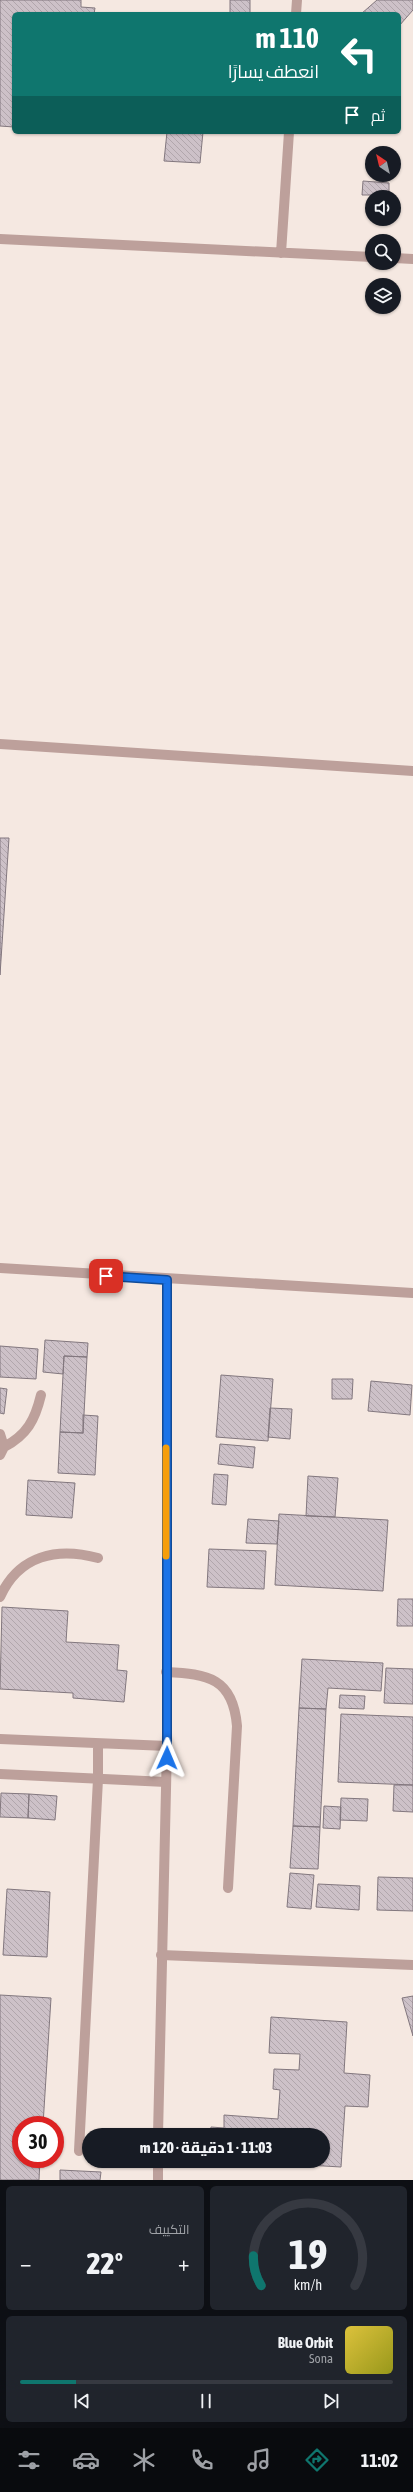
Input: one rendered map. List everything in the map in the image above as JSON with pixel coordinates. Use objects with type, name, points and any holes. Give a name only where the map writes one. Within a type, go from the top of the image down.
[{"type":"street","points":[[296,0],[296,12]]},
{"type":"street","points":[[281,253],[289,134]]},
{"type":"street","points":[[0,240],[365,257]]},
{"type":"street","points":[[401,258],[413,259]]},
{"type":"street","points":[[0,744],[413,771]]},
{"type":"street","points":[[0,1268],[167,1280],[413,1293]]},
{"type":"street","points":[[158,2128],[167,1746],[167,1280]]},
{"type":"street","points":[[0,1434],[2,1451],[27,1431],[36,1416],[41,1395]]},
{"type":"street","points":[[0,1597],[14,1576],[32,1561],[53,1553],[76,1552],[98,1558]]},
{"type":"street","points":[[166,1672],[195,1673],[213,1679],[227,1691],[236,1708],[237,1726],[228,1888]]},
{"type":"street","points":[[0,1739],[167,1746]]},
{"type":"street","points":[[79,2152],[98,1779],[98,1744]]},
{"type":"street","points":[[0,1774],[166,1782]]},
{"type":"street","points":[[162,1955],[413,1965]]},
{"type":"street","points":[[158,2168],[158,2180]]},
{"type":"building","points":[[0,0],[81,0],[81,7],[95,8],[94,12],[12,12],[12,127],[0,126]]},
{"type":"building","points":[[230,0],[250,0],[250,12],[230,12]]},
{"type":"building","points":[[377,0],[413,0],[413,10],[401,24],[401,12],[363,12]]},
{"type":"building","points":[[167,134],[203,134],[200,163],[164,161]]},
{"type":"building","points":[[363,181],[389,183],[389,190],[365,190],[365,195],[362,195]]},
{"type":"building","points":[[0,838],[9,838],[0,975]]},
{"type":"building","points":[[45,1340],[88,1343],[87,1357],[64,1356],[63,1374],[43,1372]]},
{"type":"building","points":[[0,1346],[38,1349],[36,1379],[0,1377]]},
{"type":"building","points":[[64,1356],[87,1357],[83,1433],[60,1432]]},
{"type":"building","points":[[221,1375],[273,1379],[268,1441],[216,1437]]},
{"type":"building","points":[[332,1379],[353,1379],[352,1399],[332,1399]]},
{"type":"building","points":[[371,1381],[412,1385],[410,1415],[368,1411]]},
{"type":"building","points":[[0,1388],[7,1389],[4,1414],[0,1413]]},
{"type":"building","points":[[270,1408],[292,1409],[290,1439],[268,1437]]},
{"type":"building","points":[[83,1415],[98,1416],[95,1475],[58,1473],[60,1432],[83,1433]]},
{"type":"building","points":[[220,1444],[255,1447],[253,1468],[218,1464]]},
{"type":"building","points":[[214,1474],[228,1475],[226,1505],[212,1504]]},
{"type":"building","points":[[308,1476],[338,1478],[335,1517],[306,1516]]},
{"type":"building","points":[[28,1480],[75,1483],[72,1518],[26,1515]]},
{"type":"building","points":[[279,1514],[388,1520],[383,1591],[275,1585]]},
{"type":"building","points":[[248,1519],[279,1521],[277,1544],[246,1543]]},
{"type":"building","points":[[209,1549],[266,1551],[264,1589],[207,1587]]},
{"type":"building","points":[[398,1599],[413,1599],[413,1626],[397,1626]]},
{"type":"building","points":[[2,1607],[68,1611],[66,1642],[119,1645],[117,1670],[127,1671],[124,1702],[73,1698],[73,1693],[0,1689]]},
{"type":"building","points":[[302,1659],[383,1663],[381,1691],[328,1688],[326,1709],[299,1708]]},
{"type":"building","points":[[386,1668],[413,1669],[413,1704],[384,1703]]},
{"type":"building","points":[[340,1695],[365,1696],[364,1709],[339,1708]]},
{"type":"building","points":[[299,1708],[326,1709],[320,1827],[293,1826]]},
{"type":"building","points":[[341,1714],[413,1717],[413,1785],[338,1782]]},
{"type":"building","points":[[394,1785],[413,1785],[413,1812],[393,1811]]},
{"type":"building","points":[[1,1793],[29,1794],[28,1818],[0,1817]]},
{"type":"building","points":[[29,1794],[57,1796],[55,1820],[28,1818]]},
{"type":"building","points":[[341,1798],[368,1799],[367,1821],[340,1820]]},
{"type":"building","points":[[324,1806],[341,1807],[340,1829],[323,1828]]},
{"type":"building","points":[[293,1826],[320,1827],[318,1869],[290,1868]]},
{"type":"building","points":[[290,1873],[314,1875],[311,1909],[287,1907]]},
{"type":"building","points":[[378,1877],[413,1878],[413,1911],[377,1910]]},
{"type":"building","points":[[318,1884],[360,1886],[359,1910],[316,1907]]},
{"type":"building","points":[[7,1889],[50,1892],[47,1957],[3,1955]]},
{"type":"building","points":[[0,1995],[51,1998],[44,2116],[12,2116],[12,2168],[40,2168],[39,2180],[0,2180]]},
{"type":"building","points":[[413,1996],[413,2036],[402,1998]]},
{"type":"building","points":[[271,2017],[347,2022],[344,2073],[370,2075],[368,2107],[345,2106],[341,2167],[330,2166],[330,2128],[224,2128],[224,2115],[278,2119],[280,2090],[273,2089],[274,2069],[299,2070],[300,2054],[269,2053]]},
{"type":"building","points":[[60,2170],[101,2172],[100,2180],[60,2180]]},
{"type":"slow traffic","points":[[166,1448],[166,1556]]},
{"type":"route","points":[[106,1276],[167,1280],[167,1758]]}]
